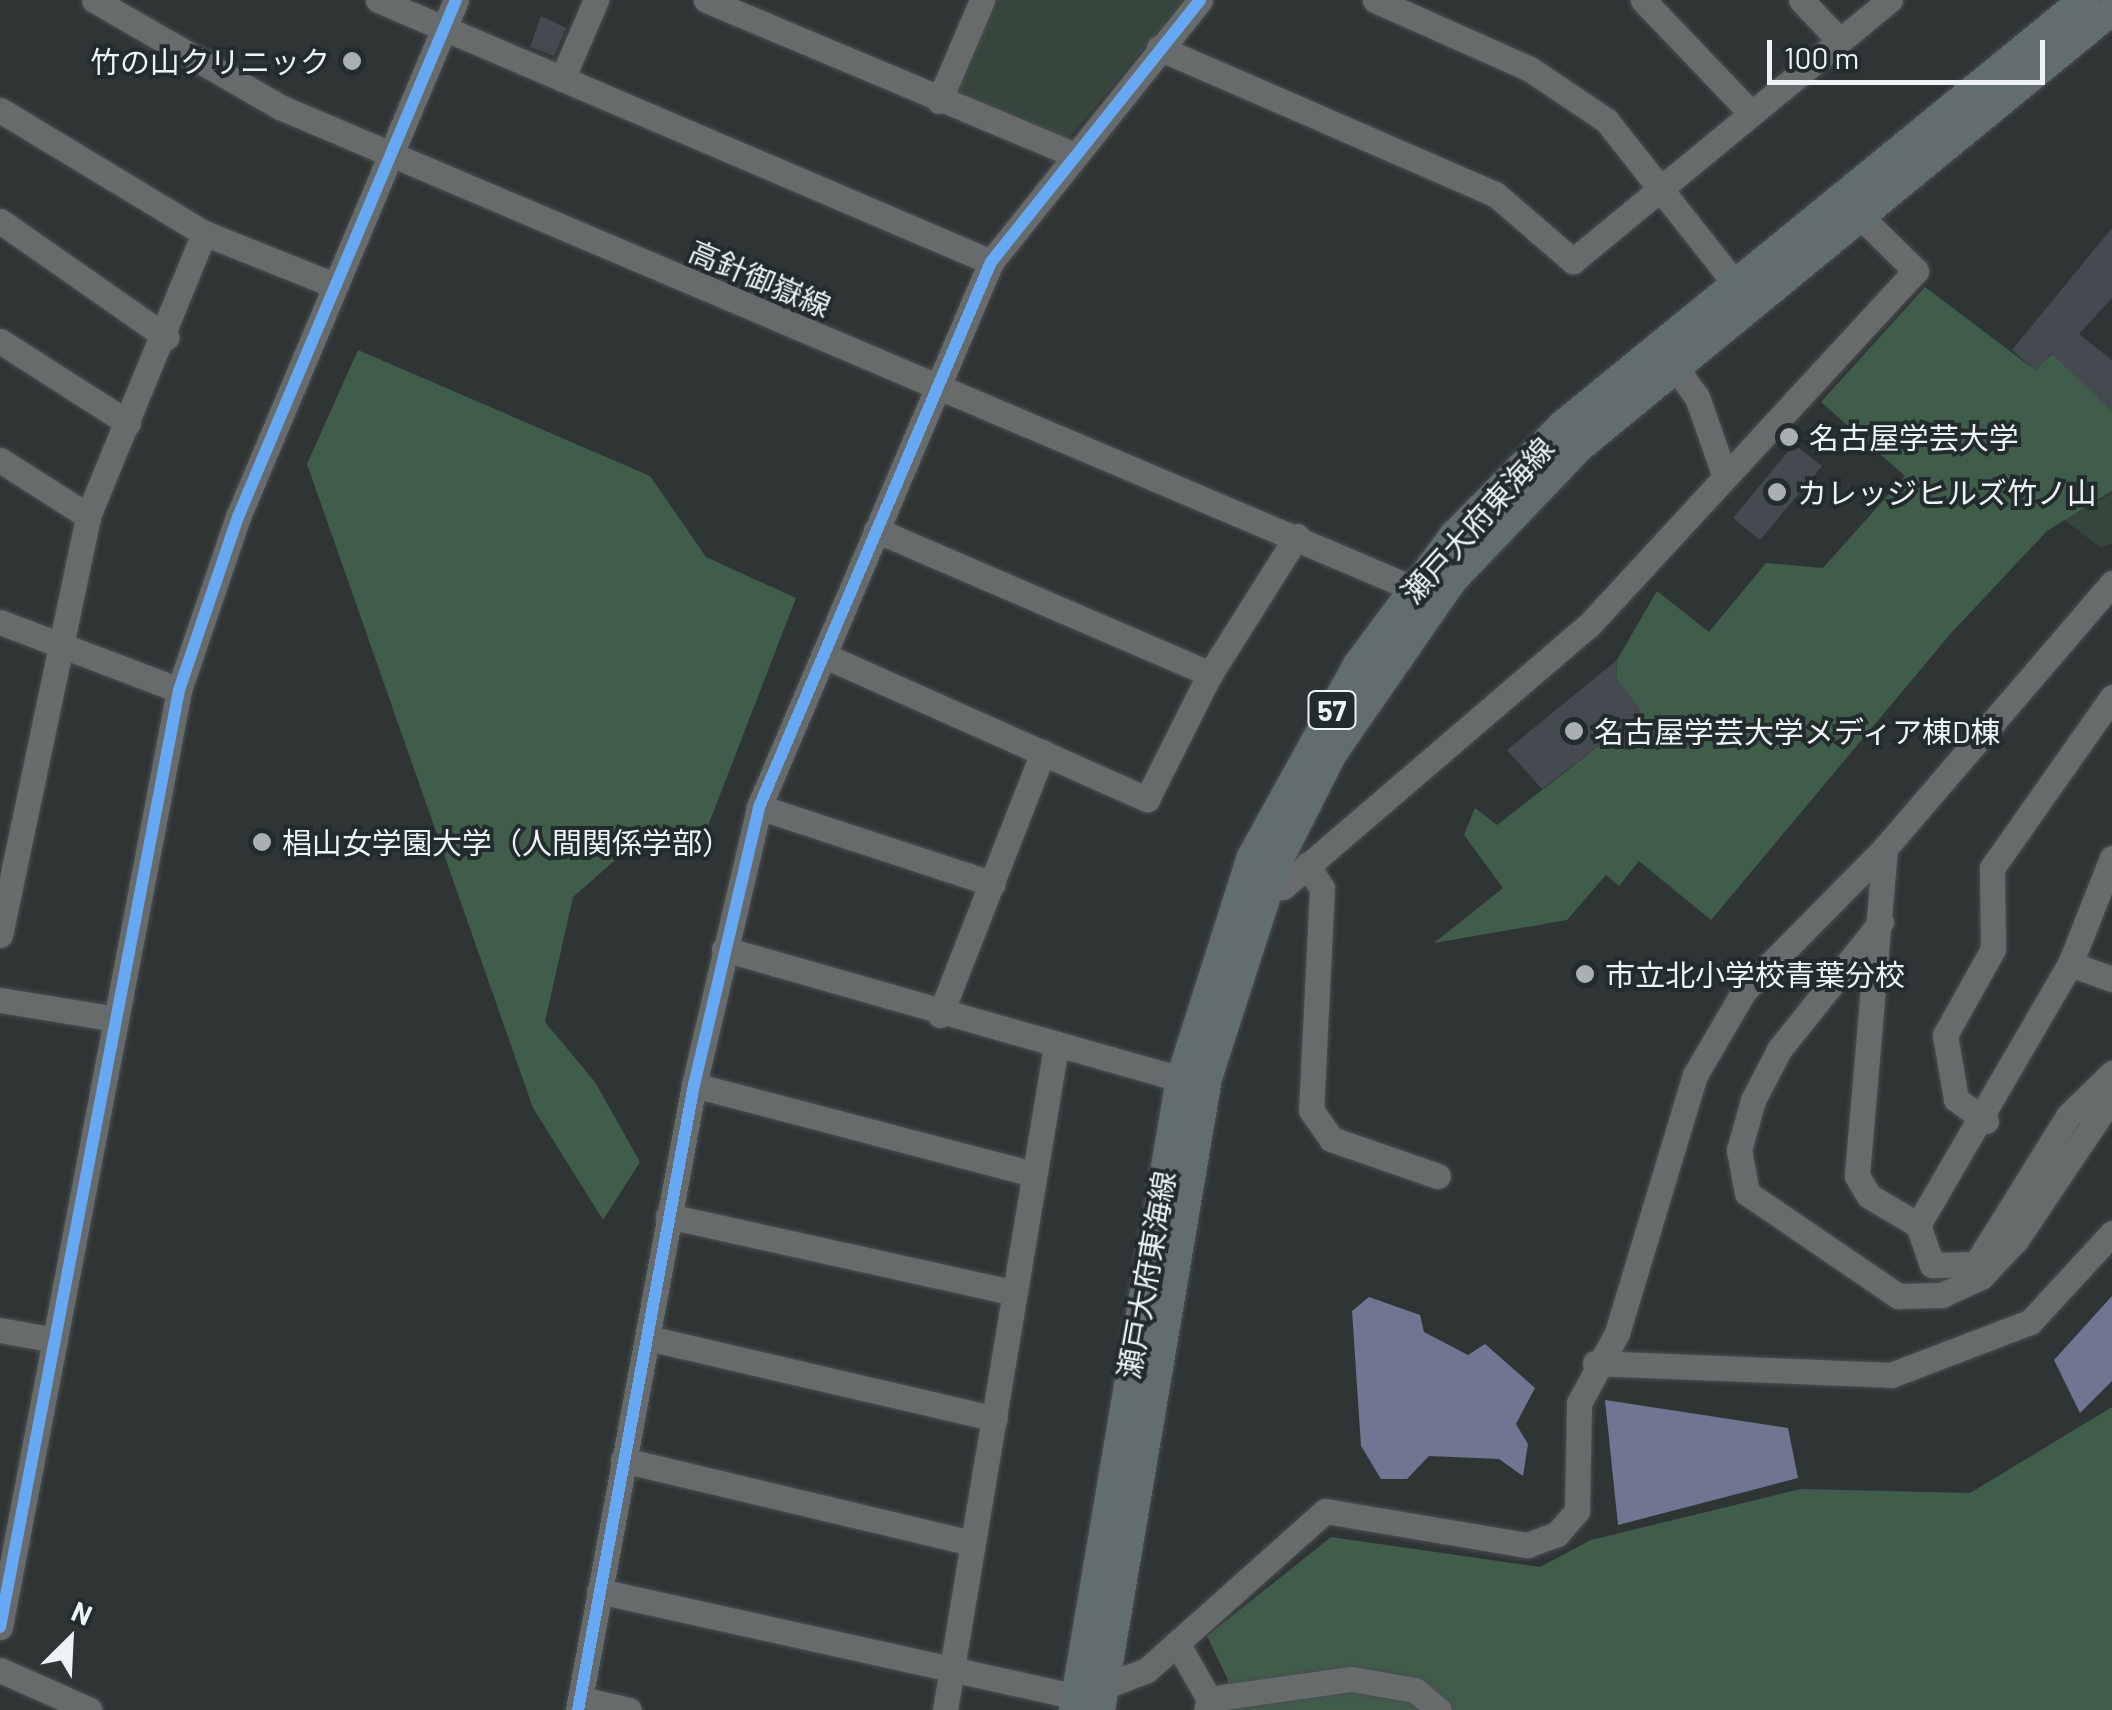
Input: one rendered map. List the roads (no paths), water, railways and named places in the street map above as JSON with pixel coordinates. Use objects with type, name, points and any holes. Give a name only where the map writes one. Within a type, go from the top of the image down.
[{"type":"main road","name":"瀬戸大府東海線","points":[[1089,1701],[1207,1078],[1266,889],[1331,754],[1426,592],[1562,426],[2084,0]]},
{"type":"main road","name":"瀬戸大府東海線","points":[[1089,1701],[1181,1079],[1252,857],[1358,665],[1426,592],[1579,446],[2112,10]]},
{"type":"street","name":"高針御嶽線","points":[[94,0],[280,107],[933,388],[1426,592]]},
{"type":"street","points":[[378,0],[992,262]]},
{"type":"street","points":[[0,1627],[55,1340],[110,1018],[179,690],[334,285],[456,0]]},
{"type":"street","points":[[562,80],[596,0]]},
{"type":"street","points":[[706,0],[1070,153]]},
{"type":"street","points":[[939,101],[982,0]]},
{"type":"street","points":[[629,1710],[579,1705],[694,1085],[759,807],[933,388],[992,262],[1070,153],[1200,0]]},
{"type":"street","points":[[1375,0],[1530,69],[1606,120],[1734,282]]},
{"type":"street","points":[[1643,0],[1751,113]]},
{"type":"street","points":[[1801,0],[1840,41]]},
{"type":"street","points":[[1158,48],[1495,194],[1573,261],[1890,0]]},
{"type":"street","points":[[0,110],[204,234],[334,285]]},
{"type":"street","points":[[1266,889],[1307,865],[1588,626],[1724,474],[1916,271],[1860,216]]},
{"type":"street","points":[[0,220],[166,337]]},
{"type":"street","points":[[0,935],[88,516],[166,337],[204,234]]},
{"type":"street","points":[[0,341],[128,423]]},
{"type":"street","points":[[1676,367],[1697,397],[1724,474]]},
{"type":"street","points":[[0,460],[88,516]]},
{"type":"street","points":[[876,530],[1210,674]]},
{"type":"street","points":[[823,655],[1148,799],[1210,674],[1297,536]]},
{"type":"street","points":[[599,1591],[1089,1701],[1146,1670],[1325,1511],[1528,1546],[1557,1534],[1577,1510],[1579,1403],[1595,1362],[1616,1333],[1695,1075],[1744,992],[1885,848],[2112,583]]},
{"type":"street","points":[[0,622],[62,650],[179,690]]},
{"type":"street","points":[[1986,1121],[1956,1099],[1945,1035],[1993,949],[1992,868],[2112,697]]},
{"type":"street","points":[[940,1016],[1043,752]]},
{"type":"street","points":[[759,807],[993,884]]},
{"type":"street","points":[[1885,848],[1858,1176],[1869,1196],[1918,1225],[1932,1265],[1976,1264],[2068,1116],[2112,1072]]},
{"type":"street","points":[[1918,1225],[1986,1121],[2070,964],[2112,858]]},
{"type":"street","points":[[1307,865],[1322,888],[1311,1110],[1331,1140],[1438,1176]]},
{"type":"street","points":[[1880,922],[1780,1050],[1753,1100],[1739,1150],[1747,1192],[1898,1296],[1942,1295],[1981,1277],[2016,1240],[2112,1097]]},
{"type":"street","points":[[724,949],[940,1016],[1181,1079]]},
{"type":"street","points":[[2070,964],[2112,979]]},
{"type":"street","points":[[0,1000],[110,1018]]},
{"type":"street","points":[[945,1710],[1056,1047]]},
{"type":"street","points":[[694,1085],[1034,1174]]},
{"type":"street","points":[[668,1216],[1014,1293]]},
{"type":"street","points":[[1595,1362],[1891,1375],[2030,1322],[2112,1232]]},
{"type":"street","points":[[0,1330],[55,1340]]},
{"type":"street","points":[[648,1338],[995,1419]]},
{"type":"street","points":[[623,1460],[972,1543]]},
{"type":"street","points":[[1177,1642],[1207,1705],[1352,1679],[1415,1690],[1439,1710]]},
{"type":"street","points":[[0,1670],[90,1710]]},
{"type":"water","points":[[2112,1296],[2112,1381],[2080,1413],[2054,1360]]},
{"type":"water","points":[[1369,1297],[1420,1315],[1424,1332],[1468,1355],[1485,1344],[1535,1388],[1516,1424],[1528,1444],[1523,1476],[1499,1459],[1429,1456],[1407,1479],[1381,1479],[1361,1446],[1352,1311]]},
{"type":"water","points":[[1605,1400],[1788,1428],[1798,1478],[1618,1525]]},
{"type":"place","name":"竹の山クリニック","points":[[352,61]]},
{"type":"place","name":"名古屋学芸大学","points":[[1789,437]]},
{"type":"place","name":"カレッジヒルズ竹ノ山","points":[[1777,492]]},
{"type":"place","name":"名古屋学芸大学メディア棟D棟","points":[[1574,731]]},
{"type":"place","name":"椙山女学園大学（人間関係学部）","points":[[262,842]]},
{"type":"place","name":"市立北小学校青葉分校","points":[[1585,974]]}]
